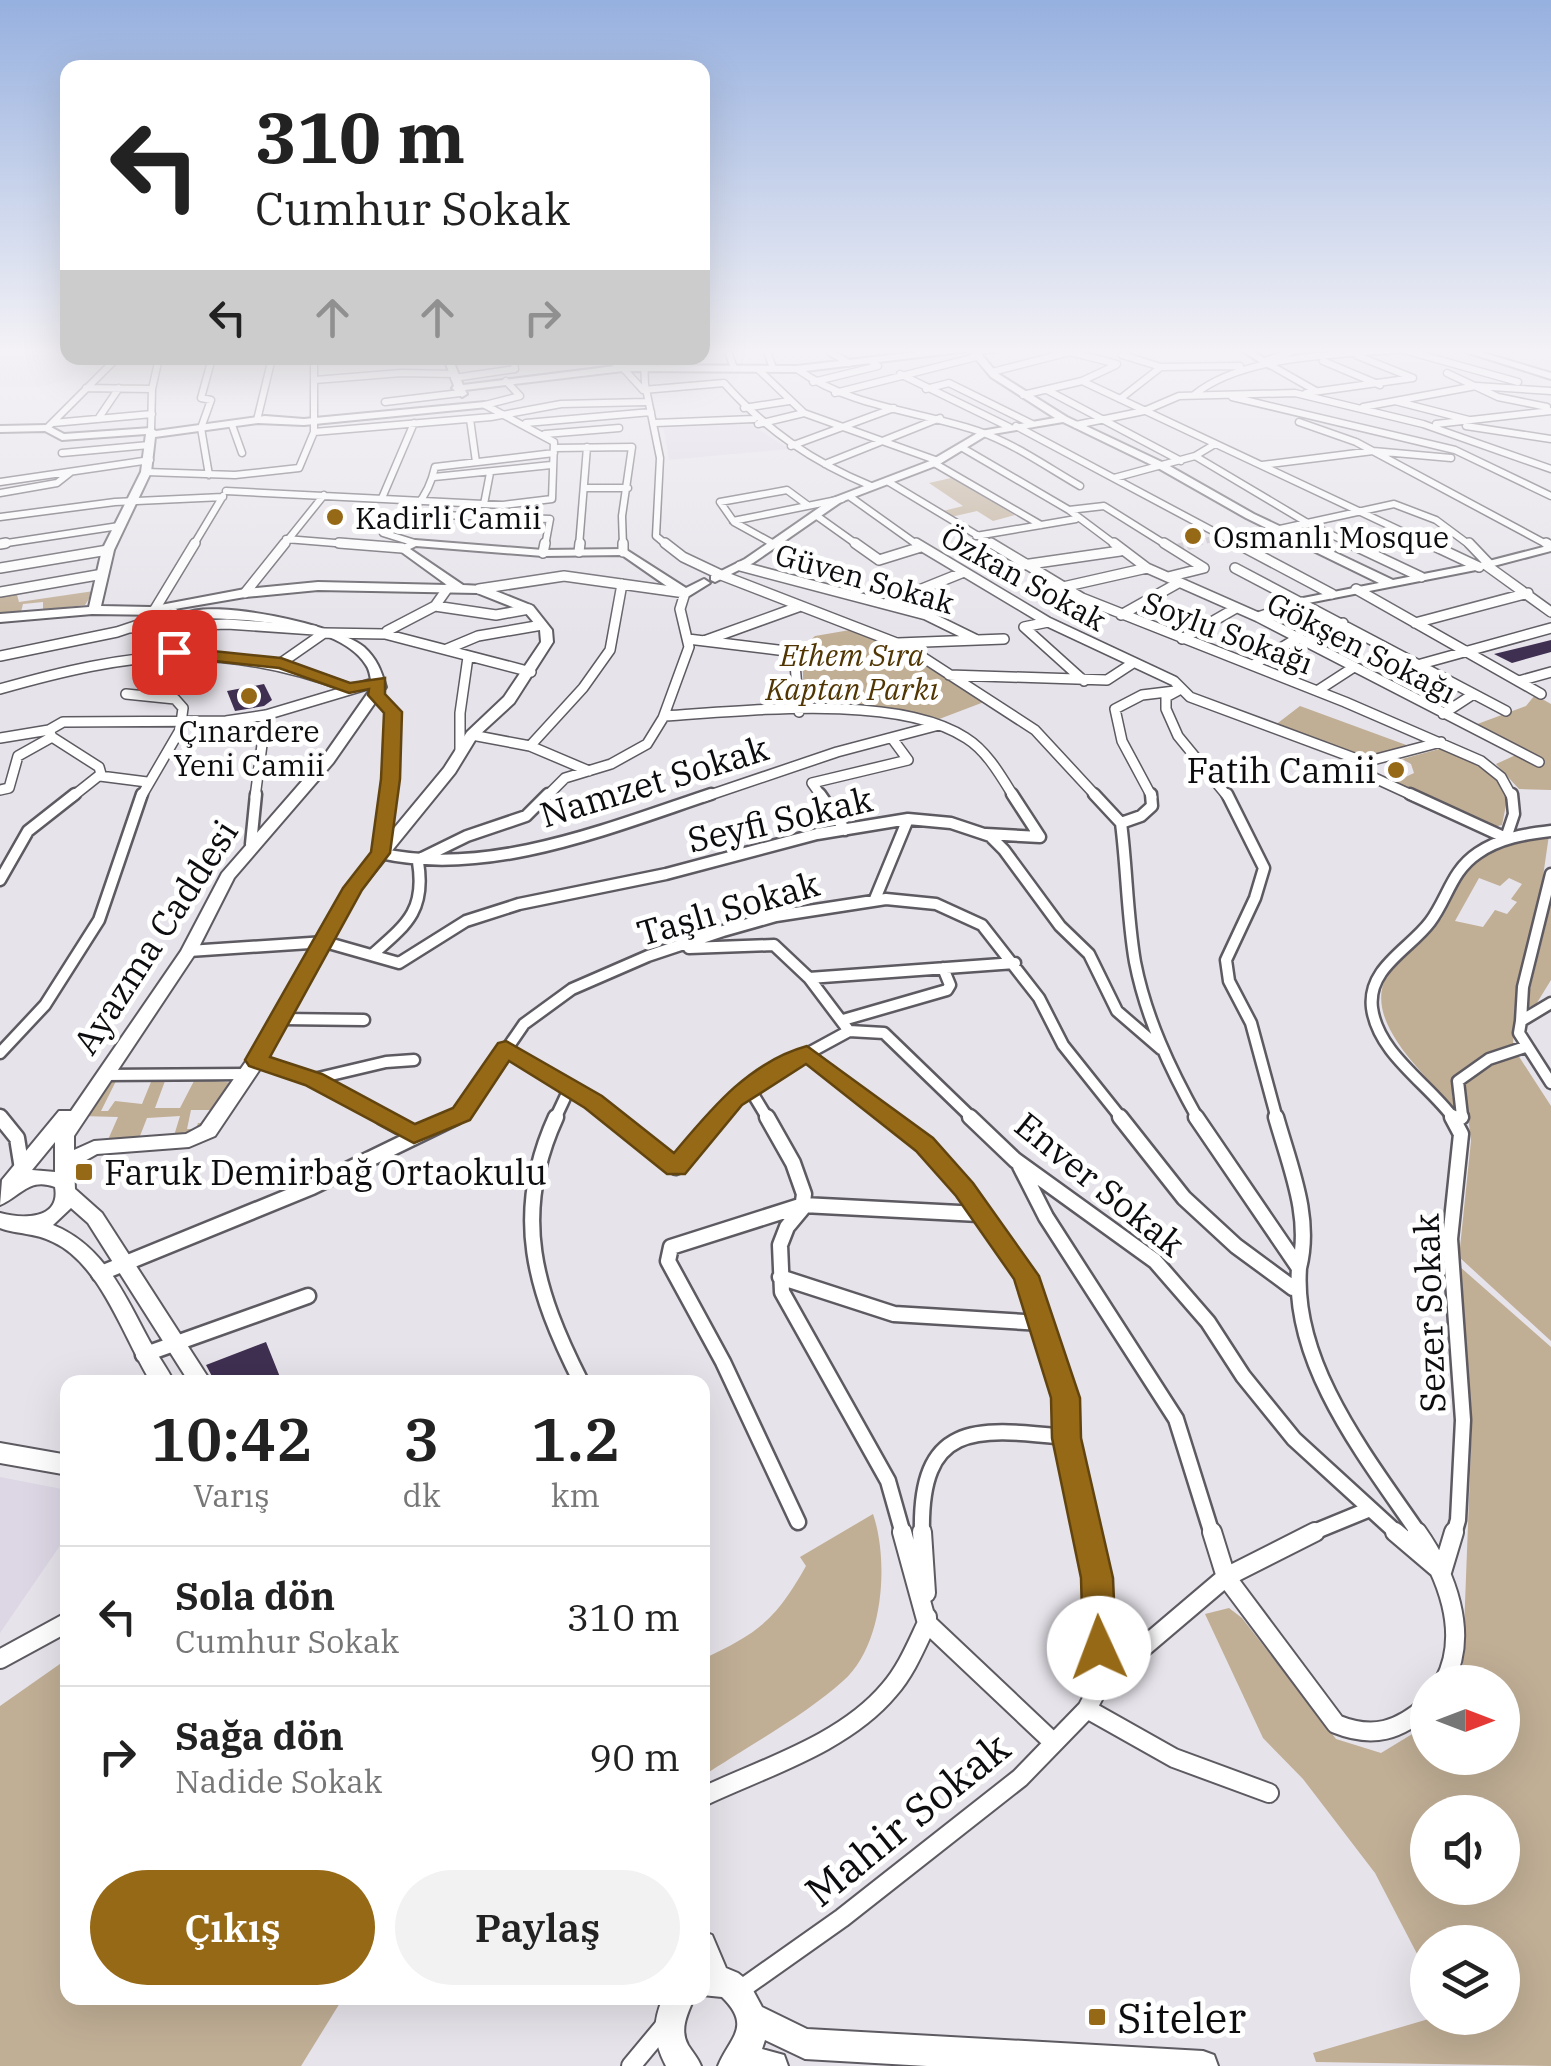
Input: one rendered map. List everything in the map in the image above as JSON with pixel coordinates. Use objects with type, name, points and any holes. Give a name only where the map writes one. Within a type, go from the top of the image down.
[{"type":"street","points":[[62,454],[106,445]]},
{"type":"street","points":[[94,610],[108,550],[148,466],[149,445]]},
{"type":"street","points":[[204,445],[209,475]]},
{"type":"street","points":[[239,445],[242,454]]},
{"type":"street","points":[[0,482],[148,466],[209,475],[299,468],[306,445]]},
{"type":"street","points":[[382,498],[405,445]]},
{"type":"street","points":[[474,445],[476,462]]},
{"type":"street","points":[[0,517],[224,494],[520,504],[552,499],[552,445]]},
{"type":"street","points":[[658,445],[660,461],[653,506],[656,536],[713,579],[896,644],[949,676],[1034,730],[1120,823],[1135,960],[1162,1048],[1191,1113],[1299,1268]]},
{"type":"street","points":[[824,464],[868,445]]},
{"type":"street","points":[[895,445],[936,462],[1041,525]]},
{"type":"street","points":[[0,618],[184,607],[245,593],[318,586],[480,588],[564,576],[686,593],[740,566],[845,497],[936,462],[964,445]]},
{"type":"street","points":[[1006,445],[1080,486]]},
{"type":"street","points":[[1051,445],[1332,594]]},
{"type":"street","points":[[1119,445],[1389,583]]},
{"type":"street","points":[[1151,445],[1181,461]]},
{"type":"street","points":[[1114,478],[1181,461],[1213,445]]},
{"type":"street","points":[[1218,445],[1485,565],[1546,601],[1551,612]]},
{"type":"street","points":[[1361,445],[1551,547]]},
{"type":"street","points":[[1436,445],[1455,450],[1551,496]]},
{"type":"street","points":[[1484,445],[1551,466]]},
{"type":"street","points":[[453,588],[408,546],[382,532],[413,514],[438,466],[555,450],[632,446],[622,516],[623,552]]},
{"type":"street","points":[[791,446],[871,486]]},
{"type":"street","points":[[579,552],[587,447]]},
{"type":"street","name":"Gökşen Sokağı","points":[[961,447],[1072,514],[1147,568],[1303,639],[1539,762]]},
{"type":"street","points":[[1260,466],[1373,451],[1451,458]]},
{"type":"street","points":[[1196,456],[1311,525],[1421,577]]},
{"type":"street","points":[[434,477],[551,464]]},
{"type":"street","points":[[0,493],[58,484],[71,472]]},
{"type":"street","points":[[484,504],[490,473]]},
{"type":"street","points":[[155,609],[235,475]]},
{"type":"street","name":"Soylu Sokağı","points":[[888,481],[1022,565],[1121,615],[1317,690],[1481,761],[1509,784],[1515,810],[1506,838]]},
{"type":"street","points":[[586,488],[628,488]]},
{"type":"street","points":[[772,543],[733,521],[720,502],[787,490],[806,504]]},
{"type":"street","points":[[245,593],[324,495]]},
{"type":"street","points":[[733,521],[845,497]]},
{"type":"street","name":"Özkan Sokak","points":[[845,497],[1048,622],[1174,681],[1179,690],[1365,762],[1366,774],[1506,838]]},
{"type":"street","points":[[1229,540],[1401,505],[1436,520],[1466,540],[1485,565]]},
{"type":"street","points":[[975,536],[1041,525],[1104,506],[1204,568],[1167,577]]},
{"type":"street","points":[[413,514],[550,519],[543,553]]},
{"type":"street","points":[[817,516],[879,560],[922,547]]},
{"type":"street","points":[[0,544],[119,526]]},
{"type":"street","points":[[286,539],[543,553],[623,552],[686,593]]},
{"type":"street","points":[[1258,617],[1332,594],[1485,565],[1551,547]]},
{"type":"street","points":[[0,568],[108,550]]},
{"type":"street","points":[[1022,565],[1045,558],[1074,559],[1120,551]]},
{"type":"street","name":"Güven Sokak","points":[[740,566],[888,603],[947,622],[975,638]]},
{"type":"street","points":[[1063,587],[1147,568]]},
{"type":"street","points":[[1235,568],[1506,711]]},
{"type":"street","points":[[888,603],[964,572]]},
{"type":"street","points":[[0,592],[103,574]]},
{"type":"street","points":[[1121,615],[1178,583]]},
{"type":"street","points":[[530,746],[583,688],[610,650],[622,584]]},
{"type":"street","points":[[379,634],[435,606],[453,588]]},
{"type":"street","points":[[12,1226],[56,1214],[66,1180],[94,1148],[200,1136],[208,1131],[281,1019],[353,888],[472,735],[509,700],[546,649],[542,625],[529,609],[480,588]]},
{"type":"street","points":[[1356,590],[1542,694]]},
{"type":"street","points":[[1415,624],[1528,592]]},
{"type":"street","points":[[372,955],[422,904],[424,888],[416,862],[467,836],[526,816],[565,778],[612,764],[646,744],[664,716],[688,640],[680,609],[686,593]]},
{"type":"street","points":[[435,606],[496,615],[529,609]]},
{"type":"street","points":[[700,643],[798,607]]},
{"type":"street","points":[[1182,639],[1236,608]]},
{"type":"street","points":[[155,609],[258,616],[353,645],[368,660],[378,688],[393,712],[391,779],[380,853]]},
{"type":"street","points":[[0,656],[129,628],[174,613]]},
{"type":"street","points":[[1048,622],[1024,627],[1084,680]]},
{"type":"street","points":[[1253,665],[1343,623]]},
{"type":"street","points":[[129,628],[228,624],[399,635],[468,658],[531,672]]},
{"type":"street","points":[[448,650],[478,636],[542,625]]},
{"type":"street","points":[[1421,664],[1551,628]]},
{"type":"street","points":[[281,663],[319,632]]},
{"type":"street","points":[[896,644],[1004,639]]},
{"type":"street","points":[[688,640],[794,652],[799,712]]},
{"type":"street","points":[[4,688],[84,664],[174,652],[281,663],[349,688]]},
{"type":"street","points":[[460,752],[460,713],[468,658]]},
{"type":"street","points":[[949,676],[1107,680],[1133,662]]},
{"type":"street","points":[[1317,690],[1354,667]]},
{"type":"street","points":[[1519,681],[1551,672]]},
{"type":"street","points":[[0,790],[9,788],[18,756],[63,722],[208,723],[266,715],[349,688],[378,688]]},
{"type":"street","name":"Ayazma Caddesi","points":[[66,1180],[64,1135],[189,951],[212,902],[252,844],[328,760],[378,688]]},
{"type":"street","points":[[1120,823],[1140,816],[1152,806],[1153,798],[1117,728],[1112,716],[1115,708],[1142,695],[1179,690]]},
{"type":"street","points":[[1179,690],[1166,698],[1164,704],[1174,729],[1227,794],[1264,868],[1255,898],[1226,960],[1229,980],[1251,1023],[1304,1219],[1305,1244],[1293,1288],[1303,1327],[1326,1385],[1442,1572],[1455,1631],[1453,1665]]},
{"type":"street","points":[[0,1053],[45,1005],[98,920],[147,782],[182,721],[184,708],[174,699],[126,694]]},
{"type":"street","points":[[1443,714],[1472,696]]},
{"type":"street","points":[[664,716],[799,712],[896,715],[940,725]]},
{"type":"street","points":[[252,844],[250,819],[266,740],[266,715]]},
{"type":"street","name":"Namzet Sokak","points":[[380,853],[416,862],[514,852],[827,755],[894,741],[940,725]]},
{"type":"street","name":"Seyfi Sokak","points":[[189,951],[325,942],[399,963],[442,934],[491,913],[845,830],[908,819],[950,822],[983,833],[1040,836],[992,764],[967,738],[940,725]]},
{"type":"street","points":[[0,738],[50,734],[99,767],[100,776]]},
{"type":"street","points":[[472,735],[530,746],[589,771]]},
{"type":"street","points":[[845,830],[812,783],[902,764],[908,760],[894,741]]},
{"type":"street","points":[[1365,762],[1442,742]]},
{"type":"street","points":[[0,880],[28,831],[100,776],[147,782]]},
{"type":"street","points":[[875,898],[908,819]]},
{"type":"street","points":[[1456,1120],[1398,1057],[1378,1026],[1372,1002],[1375,978],[1400,948],[1430,924],[1458,868],[1480,849],[1506,838],[1551,831]]},
{"type":"street","points":[[983,833],[1004,850],[1060,926],[1089,954],[1117,1011],[1162,1048]]},
{"type":"street","points":[[1551,874],[1523,986],[1520,1033],[1551,1083]]},
{"type":"street","name":"Taşlı Sokak","points":[[98,1274],[122,1261],[312,1187],[414,1134],[462,1114],[524,1024],[572,989],[671,949],[776,916],[875,898],[936,904],[982,925],[1015,963],[1063,1045],[1184,1198],[1236,1246],[1293,1288]]},
{"type":"street","points":[[671,949],[774,945],[809,978],[846,1025]]},
{"type":"street","points":[[809,978],[1015,963]]},
{"type":"street","points":[[506,1048],[570,1087],[676,1167],[726,1106],[748,1086],[807,1054],[846,1025],[947,990],[950,985],[943,968]]},
{"type":"street","points":[[1521,1021],[1551,1003]]},
{"type":"street","points":[[281,1019],[364,1020]]},
{"type":"street","name":"Enver Sokak","points":[[846,1025],[884,1034],[1019,1163],[1154,1261],[1208,1322],[1243,1376],[1294,1439],[1442,1572]]},
{"type":"street","name":"Sezer Sokak","points":[[1442,1572],[1458,1520],[1463,1420],[1450,1244],[1461,1134],[1456,1120],[1462,1116],[1458,1081],[1484,1061],[1526,1047]]},
{"type":"street","points":[[807,1054],[925,1144],[964,1190],[1026,1276],[1066,1398],[1066,1438],[1097,1578],[1100,1684]]},
{"type":"street","points":[[314,1080],[386,1062],[414,1060]]},
{"type":"street","points":[[2,1194],[104,1075],[252,1067],[314,1080],[414,1134]]},
{"type":"street","points":[[748,1086],[796,1168],[804,1192],[804,1205],[784,1232],[780,1278],[788,1308],[888,1481],[927,1623],[1054,1743]]},
{"type":"street","points":[[570,1087],[530,1188],[528,1220],[532,1258],[546,1311],[578,1375]]},
{"type":"street","points":[[0,1117],[17,1138],[22,1168]]},
{"type":"street","points":[[1019,1163],[1046,1216],[1176,1419],[1226,1577],[1336,1724],[1355,1734],[1379,1736],[1410,1722]]},
{"type":"street","points":[[2,1194],[37,1176],[66,1180],[95,1218],[196,1375]]},
{"type":"street","points":[[798,1522],[723,1362],[668,1261],[671,1247],[804,1205],[895,1206],[979,1214]]},
{"type":"street","points":[[12,1226],[75,1245],[133,1324],[144,1354],[158,1375]]},
{"type":"street","points":[[780,1278],[894,1314],[1042,1323]]},
{"type":"street","points":[[144,1354],[308,1296]]},
{"type":"street","points":[[710,1793],[852,1722],[885,1694],[908,1664],[927,1623],[920,1498],[928,1472],[946,1445],[988,1430],[1066,1438]]},
{"type":"street","points":[[0,1452],[60,1463]]},
{"type":"street","name":"Mahir Sokak","points":[[727,1992],[842,1918],[1020,1778],[1087,1708],[1100,1684],[1226,1577],[1290,1542],[1370,1509]]},
{"type":"street","points":[[0,1659],[60,1626]]},
{"type":"street","points":[[1087,1708],[1174,1758],[1268,1793]]},
{"type":"street","points":[[710,1961],[752,2034],[736,2064],[773,2066]]},
{"type":"street","points":[[727,1992],[804,2044],[1202,2066]]},
{"type":"street","points":[[632,2066],[673,2006]]},
{"type":"street","points":[[673,2006],[673,2050],[686,2066]]},
{"type":"shaded area","points":[[666,445],[783,445],[789,449],[669,460]]},
{"type":"shaded area","points":[[0,1477],[60,1489],[60,1546],[0,1633]]},
{"type":"green space","points":[[951,478],[1015,515],[993,521],[977,511],[951,517],[943,511],[963,506],[929,483]]},
{"type":"green space","points":[[16,591],[19,602],[94,591],[85,605],[43,610],[43,602],[23,604],[21,612],[0,615],[0,594]]},
{"type":"green space","name":"Ethem Sıra Kaptan Parkı","points":[[850,630],[906,649],[984,702],[934,721],[809,706],[804,703],[802,648],[815,636]]},
{"type":"green space","points":[[1535,695],[1551,704],[1551,790],[1519,789],[1496,764],[1518,754],[1540,765],[1545,762],[1472,726],[1526,706]]},
{"type":"green space","points":[[1300,706],[1409,746],[1364,758],[1274,726]]},
{"type":"green space","points":[[1443,748],[1480,766],[1502,786],[1508,795],[1502,825],[1494,827],[1395,782],[1414,773],[1411,764],[1402,759]]},
{"type":"green space","points":[[1549,835],[1540,897],[1517,986],[1513,1044],[1454,1076],[1452,1095],[1457,1113],[1390,1029],[1382,991],[1399,958],[1436,918],[1442,919],[1437,916],[1468,869],[1494,850]],"holes":[[[1479,878],[1500,886],[1509,878],[1522,884],[1511,899],[1517,902],[1507,914],[1495,910],[1483,927],[1455,921]]]},
{"type":"green space","points":[[1551,904],[1551,980],[1535,1006],[1529,1007],[1530,989]]},
{"type":"green space","points":[[1516,1052],[1551,1106],[1551,1341],[1459,1257],[1471,1141],[1464,1083],[1487,1064]]},
{"type":"green space","points":[[117,1079],[101,1111],[108,1111],[115,1101],[142,1104],[151,1082],[134,1082],[135,1079],[165,1081],[155,1108],[180,1108],[195,1079],[235,1083],[213,1110],[191,1110],[187,1129],[196,1129],[198,1123],[203,1123],[202,1130],[173,1139],[180,1116],[147,1118],[138,1141],[107,1142],[118,1117],[81,1116],[105,1080]]},
{"type":"green space","points":[[1459,1266],[1551,1347],[1551,2066],[1316,2062],[1313,2053],[1410,2024],[1410,2035],[1520,2035],[1520,1925],[1410,1925],[1410,1940],[1375,1873],[1303,1779],[1263,1738],[1205,1614],[1229,1608],[1242,1618],[1336,1739],[1381,1753],[1410,1735],[1410,1775],[1520,1775],[1520,1665],[1463,1665],[1472,1420]]},
{"type":"green space","points":[[873,1514],[881,1578],[875,1625],[867,1646],[843,1681],[812,1706],[710,1772],[710,1655],[752,1633],[774,1613],[806,1566],[800,1557]]},
{"type":"green space","points":[[60,1664],[60,2005],[339,2005],[301,2066],[0,2066],[0,1706]]},
{"type":"building","points":[[1551,640],[1551,652],[1512,663],[1494,654]]},
{"type":"building","name":"Çınardere Yeni Camii","points":[[264,684],[272,700],[264,706],[235,711],[227,691]]},
{"type":"building","points":[[266,1342],[279,1375],[211,1375],[206,1365]]},
{"type":"tunnel","points":[[1187,546],[1223,536]]},
{"type":"tunnel","points":[[1175,549],[1197,543]]},
{"type":"place","name":"Kadirli Camii","points":[[335,517]]},
{"type":"place","name":"Osmanlı Mosque","points":[[1193,536]]},
{"type":"place","name":"Çınardere Yeni Camii","points":[[249,696]]},
{"type":"place","name":"Fatih Camii","points":[[1396,770]]},
{"type":"place","name":"Faruk Demirbağ Ortaokulu","points":[[84,1172]]},
{"type":"place","name":"Siteler","points":[[1097,2017]]},
{"type":"route","points":[[174,652],[223,654],[281,663],[349,688],[380,681],[376,695],[393,712],[391,779],[380,853],[353,888],[257,1060],[314,1080],[414,1134],[462,1114],[506,1048],[594,1102],[676,1167],[726,1106],[748,1086],[807,1054],[925,1144],[964,1190],[1026,1276],[1066,1398],[1066,1438],[1097,1578],[1099,1648]]}]
